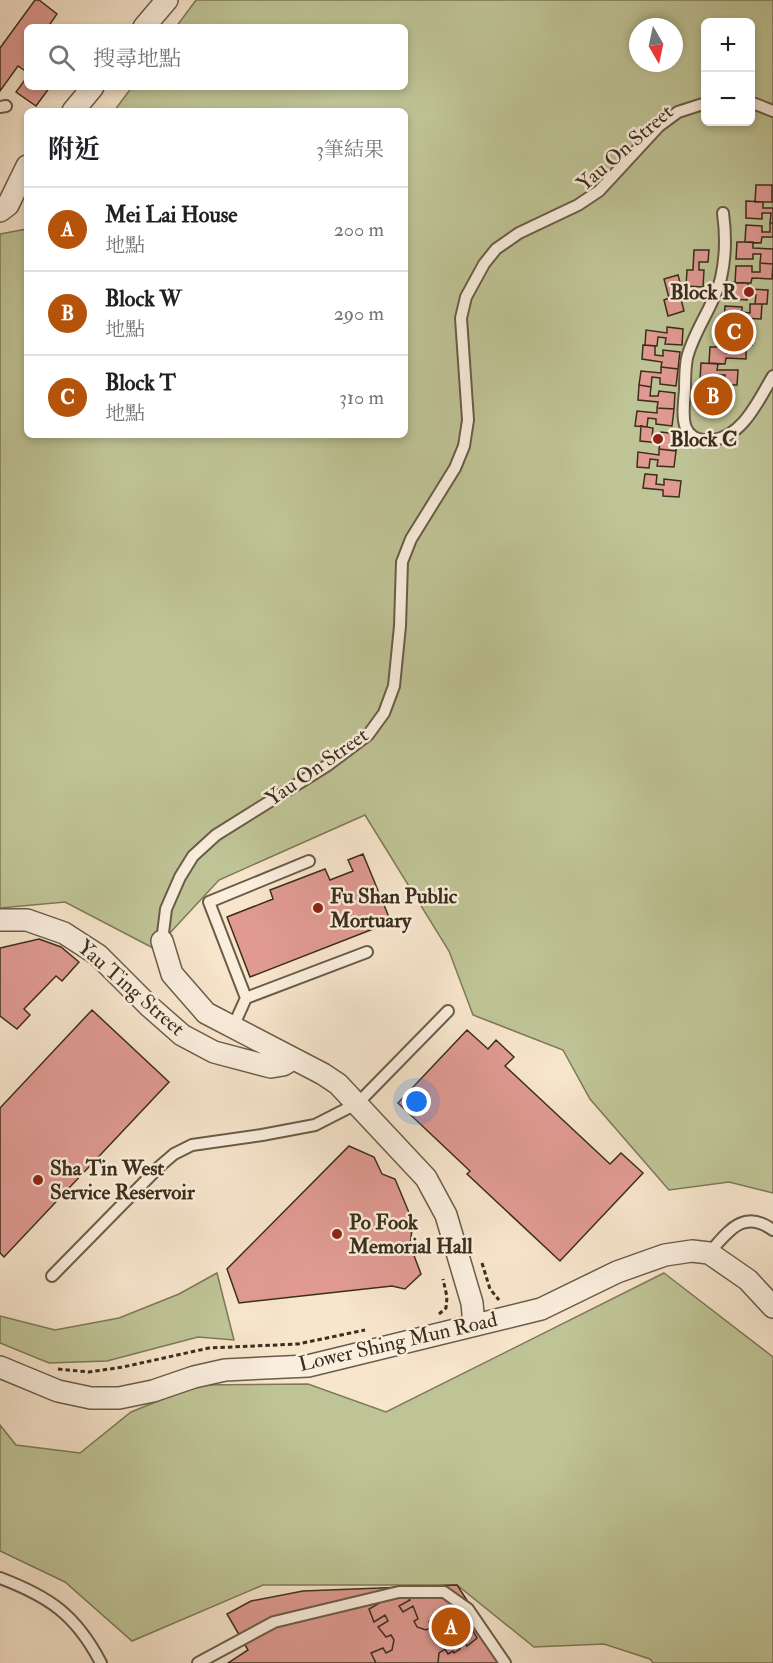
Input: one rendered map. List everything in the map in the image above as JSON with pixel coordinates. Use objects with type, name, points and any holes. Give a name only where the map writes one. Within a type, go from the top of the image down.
[{"type":"street","points":[[147,24],[167,0]]},
{"type":"street","points":[[76,108],[90,90]]},
{"type":"street","points":[[0,211],[8,205],[24,172]]},
{"type":"street","name":"Yau Ting Street","points":[[0,920],[27,921],[64,933],[98,955],[182,1035],[214,1052],[271,1067],[283,1065],[293,1059]]},
{"type":"street","name":"Yau On Street","points":[[162,940],[172,974],[206,1013],[338,1084],[426,1178],[446,1215],[472,1304],[474,1325]]},
{"type":"street","name":"Lower Shing Mun Road","points":[[0,1366],[58,1391],[91,1398],[118,1398],[153,1391],[194,1377],[225,1370],[308,1366],[541,1309],[616,1272],[665,1255],[692,1251],[709,1253]]},
{"type":"street","points":[[709,1253],[748,1280],[773,1307]]},
{"type":"lane","name":"Yau On Street","points":[[162,940],[166,909],[180,877],[193,856],[216,835],[328,765],[368,735],[384,713],[394,686],[400,626],[402,562],[411,539],[455,468],[464,446],[468,420],[461,318],[466,297],[484,264],[496,249],[519,233],[578,205],[598,191],[659,126],[678,112],[701,104]]},
{"type":"lane","points":[[755,104],[773,111]]},
{"type":"lane","points":[[723,213],[726,236],[725,258],[720,280],[687,359],[683,410],[684,424],[688,433],[696,439],[712,440],[728,436],[745,420],[773,376]]},
{"type":"lane","points":[[246,998],[209,902],[309,861]]},
{"type":"lane","points":[[233,1027],[246,998],[367,952]]},
{"type":"lane","points":[[52,1276],[174,1154],[192,1145],[315,1125],[358,1103],[448,1011]]},
{"type":"lane","points":[[709,1253],[733,1227],[747,1221],[766,1225],[773,1230]]},
{"type":"lane","points":[[0,1578],[33,1591],[65,1614],[89,1640],[101,1663]]},
{"type":"lane","points":[[198,1663],[274,1622],[399,1592],[444,1592],[468,1609],[505,1663]]},
{"type":"path","name":"Lower Shing Mun Road","points":[[436,1316],[446,1308],[447,1297],[442,1277]]},
{"type":"path","name":"Lower Shing Mun Road","points":[[55,1369],[89,1372],[209,1348],[298,1344],[367,1330]]},
{"type":"green space","points":[[196,0],[773,0],[773,1193],[729,1182],[669,1190],[590,1099],[563,1050],[473,1015],[449,951],[365,815],[219,880],[155,949],[65,902],[0,908],[0,234],[24,230],[24,438],[408,438],[408,108],[116,108],[130,90],[408,90],[408,24],[178,24]]},
{"type":"green space","points":[[217,1273],[234,1340],[198,1337],[107,1361],[49,1363],[0,1343],[0,1316],[55,1330],[119,1318],[179,1294]]},
{"type":"green space","points":[[664,1273],[773,1357],[773,1663],[653,1663],[650,1659],[604,1644],[534,1647],[457,1585],[263,1585],[132,1641],[65,1582],[0,1551],[0,1425],[16,1445],[80,1453],[131,1412],[198,1385],[308,1384],[386,1412]]},
{"type":"building","points":[[35,0],[39,0],[57,14],[50,24],[24,24],[24,70],[18,66],[0,91],[0,48]]},
{"type":"building","points":[[24,81],[24,90],[48,90],[36,106],[16,92]]},
{"type":"building","points":[[756,185],[772,185],[772,202],[755,202]]},
{"type":"building","points":[[746,201],[763,202],[763,208],[773,208],[773,223],[770,223],[771,213],[762,213],[762,219],[746,218]]},
{"type":"building","points":[[770,223],[773,223],[773,237],[762,237],[761,243],[745,242],[746,225],[762,226],[762,232],[770,232]]},
{"type":"building","points":[[737,242],[753,242],[753,248],[773,249],[773,264],[760,263],[761,254],[753,254],[753,259],[736,259]]},
{"type":"building","points":[[694,250],[709,250],[708,262],[699,262],[699,270],[704,270],[703,287],[686,286],[687,270],[693,270]]},
{"type":"building","points":[[760,263],[773,264],[772,279],[752,278],[751,283],[735,283],[736,266],[752,266],[752,272],[760,272]]},
{"type":"building","points":[[678,275],[681,286],[672,289],[674,297],[680,295],[684,311],[668,316],[664,300],[669,298],[664,279]]},
{"type":"building","name":"Block R","points":[[731,282],[748,283],[748,289],[768,290],[767,304],[755,304],[756,295],[747,294],[747,300],[731,299]]},
{"type":"building","points":[[750,304],[762,304],[761,319],[741,318],[741,324],[724,323],[725,306],[742,307],[742,312],[750,313]]},
{"type":"building","points":[[716,323],[732,323],[732,329],[752,330],[752,345],[740,344],[740,335],[732,335],[732,340],[715,340]]},
{"type":"building","points":[[667,327],[683,329],[682,345],[665,344],[666,338],[658,337],[657,346],[645,345],[646,330],[667,333]]},
{"type":"building","points":[[734,344],[746,345],[746,359],[726,358],[725,364],[709,363],[710,347],[726,347],[726,353],[734,353]]},
{"type":"building","points":[[643,345],[655,346],[655,355],[663,356],[663,350],[680,352],[678,369],[661,367],[662,362],[642,359]]},
{"type":"building","points":[[701,363],[718,364],[717,370],[738,370],[737,385],[725,385],[725,375],[717,375],[717,381],[700,380]]},
{"type":"building","points":[[661,367],[678,369],[676,386],[660,384],[660,378],[652,377],[651,387],[639,385],[641,371],[661,373]]},
{"type":"building","points":[[720,384],[732,385],[731,400],[711,399],[711,405],[694,404],[695,387],[712,387],[711,393],[719,394]]},
{"type":"building","points":[[639,385],[651,387],[650,396],[658,396],[659,391],[675,393],[674,409],[657,408],[658,402],[638,400]]},
{"type":"building","points":[[657,408],[674,409],[672,426],[656,424],[656,419],[648,418],[647,427],[635,426],[637,411],[657,413]]},
{"type":"building","name":"Block C","points":[[641,426],[653,428],[652,437],[660,438],[661,432],[677,434],[676,451],[659,449],[660,443],[640,441]]},
{"type":"building","points":[[659,449],[676,451],[674,467],[657,466],[658,460],[650,459],[649,468],[637,467],[638,452],[659,455]]},
{"type":"building","points":[[645,474],[657,475],[656,484],[664,485],[664,479],[681,481],[679,497],[663,496],[663,490],[643,488]]},
{"type":"building","name":"Fu Shan Public Mortuary","points":[[363,854],[391,922],[250,977],[227,917],[273,899],[270,890],[325,869],[330,880],[353,871],[348,860]]},
{"type":"building","points":[[39,939],[61,947],[79,962],[62,981],[56,976],[24,1009],[30,1015],[17,1029],[0,1016],[0,948]]},
{"type":"building","name":"Sha Tin West Service Reservoir","points":[[92,1010],[169,1082],[4,1257],[0,1253],[0,1108]]},
{"type":"building","points":[[467,1030],[488,1049],[496,1040],[514,1057],[505,1066],[610,1164],[621,1153],[643,1173],[560,1261],[467,1174],[470,1171],[398,1103]]},
{"type":"building","name":"Po Fook Memorial Hall","points":[[349,1146],[374,1157],[382,1174],[395,1179],[413,1222],[410,1245],[421,1274],[405,1289],[392,1286],[239,1303],[227,1269]]},
{"type":"building","points":[[457,1585],[508,1663],[228,1663],[248,1650],[227,1614],[251,1601],[303,1591]]},
{"type":"building","points":[[402,1590],[410,1600],[399,1606],[403,1612],[413,1606],[418,1619],[414,1621],[417,1627],[426,1630],[432,1626],[429,1622],[440,1613],[446,1624],[452,1620],[446,1610],[458,1605],[477,1638],[467,1646],[461,1635],[455,1639],[460,1649],[448,1654],[445,1649],[439,1653],[438,1663],[376,1663],[371,1653],[383,1648],[386,1653],[392,1650],[394,1640],[391,1635],[386,1637],[378,1627],[388,1621],[385,1615],[374,1622],[369,1609]]},
{"type":"place","name":"Block R","points":[[749,292]]},
{"type":"place","name":"Block T","points":[[734,332]]},
{"type":"place","name":"Block W","points":[[713,396]]},
{"type":"place","name":"Block C","points":[[658,439]]},
{"type":"place","name":"Fu Shan Public Mortuary","points":[[318,908]]},
{"type":"place","name":"Sha Tin West Service Reservoir","points":[[38,1180]]},
{"type":"place","name":"Po Fook Memorial Hall","points":[[337,1234]]},
{"type":"place","name":"Mei Lai House","points":[[451,1627]]}]
